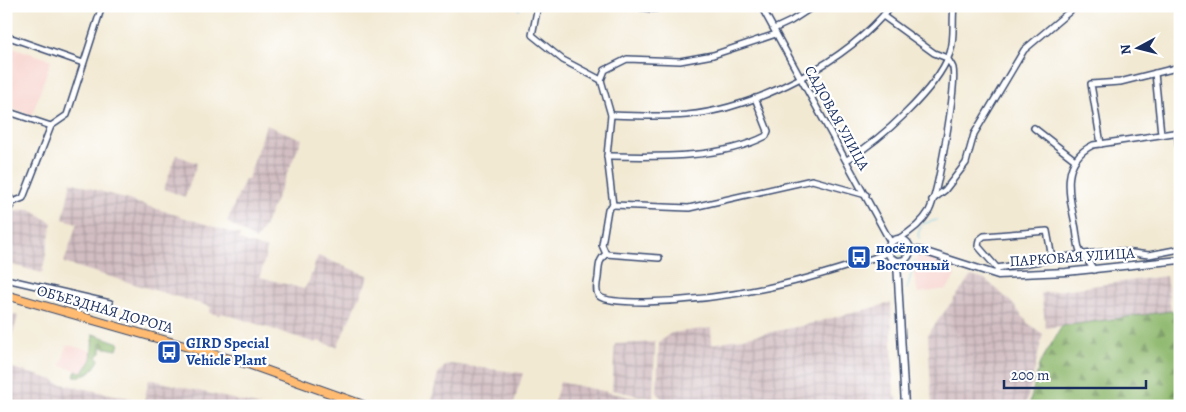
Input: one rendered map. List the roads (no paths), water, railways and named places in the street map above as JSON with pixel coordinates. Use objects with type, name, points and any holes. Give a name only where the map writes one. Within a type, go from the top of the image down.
[{"type":"main road","name":"ОБЪЕЗДНАЯ ДОРОГА","points":[[6,295],[252,365],[366,406]]},
{"type":"street","points":[[6,214],[13,202],[23,198],[51,126],[67,115],[102,6]]},
{"type":"street","points":[[538,6],[532,35],[563,60],[601,80]]},
{"type":"street","points":[[632,6],[653,9],[669,6]]},
{"type":"street","name":"САДОВАЯ УЛИЦА","points":[[761,6],[800,79],[847,160],[890,243]]},
{"type":"street","points":[[613,205],[607,156],[611,114],[601,80],[605,70],[627,59],[680,61],[713,55],[775,31],[814,6]]},
{"type":"street","points":[[611,114],[650,117],[688,115],[712,111],[755,98],[800,79],[854,43],[883,16],[890,6]]},
{"type":"street","points":[[847,160],[868,147],[906,113],[942,71],[951,52],[954,6]]},
{"type":"street","points":[[932,200],[944,190],[966,163],[974,134],[1024,50],[1076,6]]},
{"type":"street","points":[[883,16],[934,53],[947,58],[953,68],[952,99],[939,178],[929,211],[918,224],[890,243],[888,253],[897,262]]},
{"type":"street","points":[[6,36],[83,63]]},
{"type":"street","points":[[1101,144],[1091,84],[1120,82],[1180,68]]},
{"type":"street","points":[[1155,73],[1161,134]]},
{"type":"street","points":[[607,156],[657,157],[716,151],[761,139],[766,136],[768,131],[755,98]]},
{"type":"street","points":[[6,111],[51,126]]},
{"type":"street","points":[[1034,128],[1075,160]]},
{"type":"street","points":[[1094,270],[1081,252],[1067,187],[1070,170],[1075,160],[1087,148],[1101,144],[1178,132],[1180,157]]},
{"type":"street","points":[[606,254],[602,245],[608,209],[613,205],[689,208],[736,200],[812,180],[866,195]]},
{"type":"street","points":[[6,192],[13,202]]},
{"type":"street","points":[[1052,258],[1047,231],[984,236],[979,240],[978,246],[997,270],[1052,258],[1084,254],[1116,251],[1149,255],[1180,249]]},
{"type":"street","points":[[897,262],[907,259],[910,249],[905,241],[898,239]]},
{"type":"street","name":"ПАРКОВАЯ УЛИЦА","points":[[910,249],[923,251],[998,275],[1094,270],[1180,260]]},
{"type":"street","points":[[659,258],[606,254],[601,258],[599,264],[596,291],[599,296],[604,298],[631,302],[679,301],[745,294],[807,280],[888,253]]},
{"type":"street","points":[[1161,254],[1164,262]]},
{"type":"street","points":[[897,262],[905,406]]},
{"type":"street","points":[[6,279],[110,303]]},
{"type":"waterway","points":[[519,10],[520,6]]},
{"type":"waterway","points":[[919,238],[918,234],[922,224],[937,220]]},
{"type":"waterway","points":[[907,289],[915,260]]},
{"type":"place","name":"посёлок Восточный","points":[[859,257]]},
{"type":"place","name":"GIRD Special Vehicle Plant","points":[[169,352]]}]
